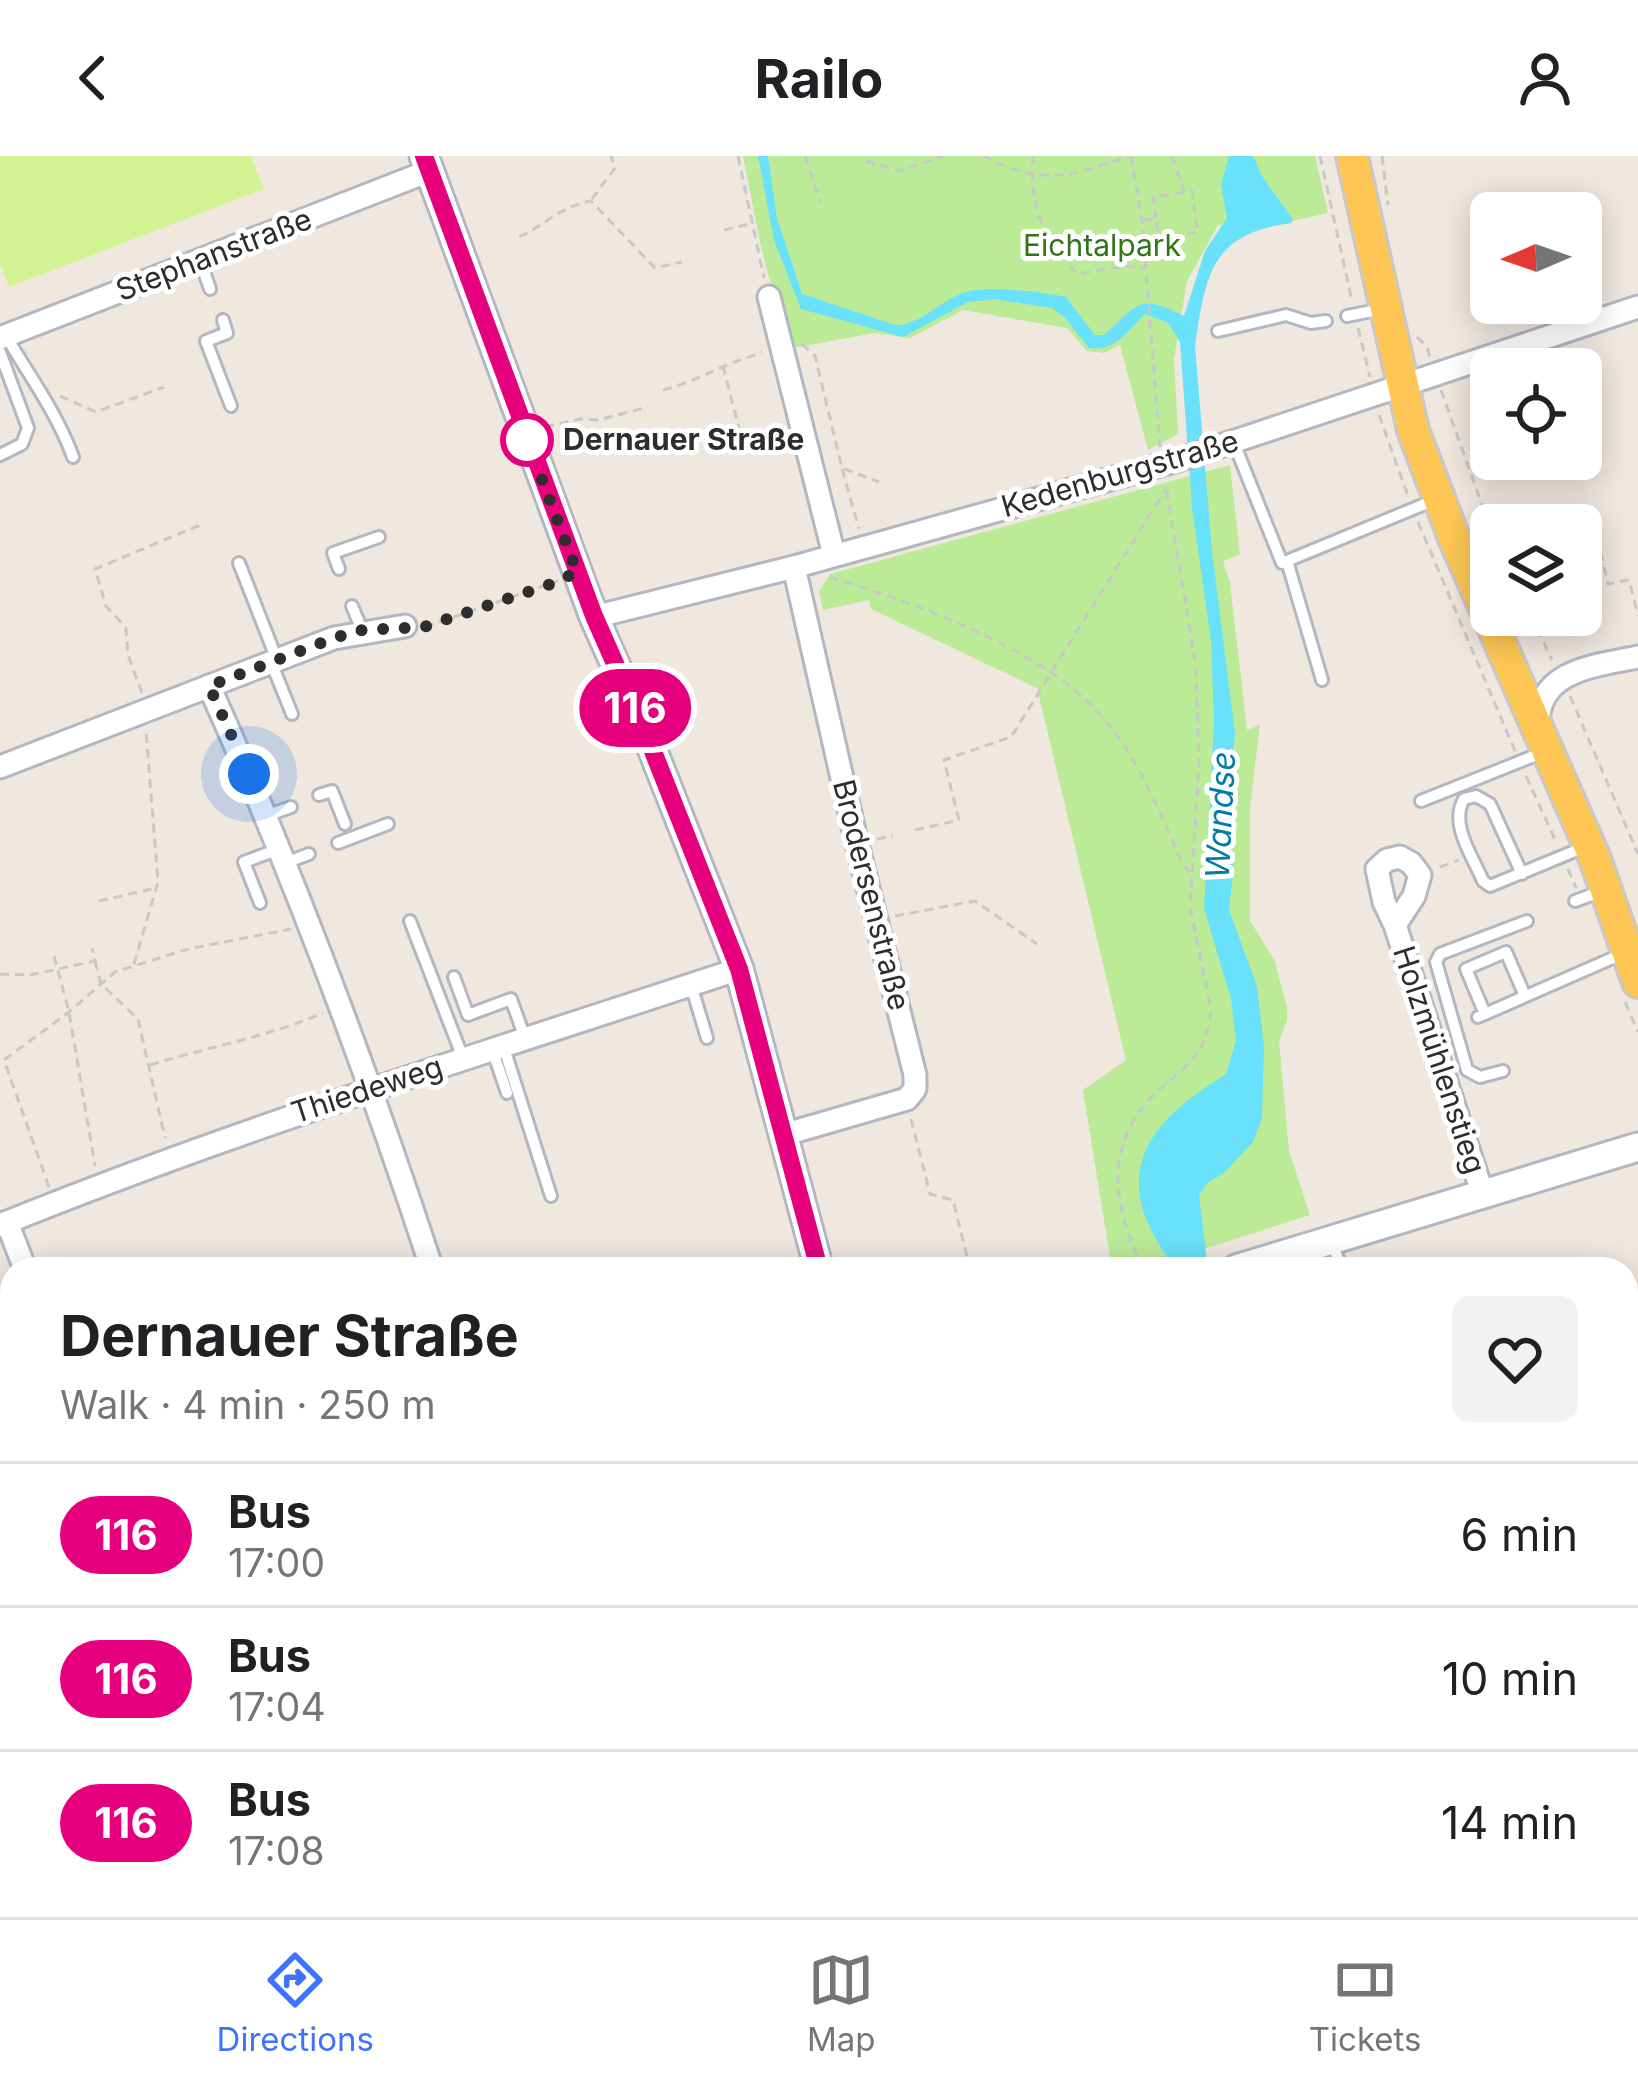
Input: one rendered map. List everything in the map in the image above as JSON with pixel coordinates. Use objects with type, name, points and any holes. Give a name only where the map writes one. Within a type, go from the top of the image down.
[{"type":"main road","points":[[1352,156],[1362,313],[1425,504],[1582,853],[1638,919]]},
{"type":"main road","points":[[1582,853],[1587,897],[1625,953],[1630,988]]},
{"type":"street","name":"Stephanstraße","points":[[2,342],[426,164]]},
{"type":"street","points":[[426,164],[594,616],[739,969],[816,1257]]},
{"type":"street","points":[[769,297],[834,555]]},
{"type":"street","name":"Kedenburgstraße","points":[[594,616],[794,567],[1224,446],[1638,307]]},
{"type":"street","name":"Brodersenstraße","points":[[794,567],[915,1075],[915,1089],[907,1100]]},
{"type":"street","points":[[0,767],[362,630],[405,626]]},
{"type":"street","points":[[1536,748],[1541,700],[1561,677],[1629,658]]},
{"type":"street","points":[[209,686],[373,1087],[428,1257]]},
{"type":"street","name":"Holzmühlenstieg","points":[[1395,925],[1414,896],[1420,875],[1400,857],[1377,869],[1384,902],[1484,1195]]},
{"type":"street","name":"Thiedeweg","points":[[4,1223],[169,1157],[739,969]]},
{"type":"street","points":[[786,1134],[907,1100]]},
{"type":"street","points":[[1276,1257],[1638,1147]]},
{"type":"street","points":[[4,1223],[20,1257]]},
{"type":"lane","points":[[200,260],[210,289]]},
{"type":"lane","points":[[1218,331],[1286,315],[1325,321]]},
{"type":"lane","points":[[223,320],[227,332],[206,341],[232,406]]},
{"type":"lane","points":[[0,455],[22,444],[28,428],[2,342]]},
{"type":"lane","points":[[2,342],[57,413],[73,457]]},
{"type":"lane","points":[[1224,446],[1282,563],[1425,504]]},
{"type":"lane","points":[[339,569],[333,553],[379,537]]},
{"type":"lane","points":[[1287,561],[1322,680]]},
{"type":"lane","points":[[239,563],[292,714]]},
{"type":"lane","points":[[352,606],[362,630]]},
{"type":"lane","points":[[1421,801],[1536,748]]},
{"type":"lane","points":[[320,795],[332,790],[345,824]]},
{"type":"lane","points":[[1522,874],[1490,804],[1476,796],[1464,799],[1458,821],[1483,881],[1490,886],[1582,853]]},
{"type":"lane","points":[[266,816],[291,807]]},
{"type":"lane","points":[[338,843],[388,824]]},
{"type":"lane","points":[[260,903],[244,862],[309,854]]},
{"type":"lane","points":[[1503,1071],[1480,1077],[1467,1070],[1436,962],[1440,954],[1527,921]]},
{"type":"lane","points":[[410,922],[463,1058]]},
{"type":"lane","points":[[1525,996],[1505,952],[1466,969],[1482,1016],[1625,953]]},
{"type":"lane","points":[[454,977],[468,1015],[511,999],[525,1038]]},
{"type":"lane","points":[[691,985],[707,1038]]},
{"type":"lane","points":[[497,1047],[507,1093]]},
{"type":"lane","points":[[497,1047],[551,1196]]},
{"type":"lane","points":[[1330,1241],[1337,1257]]},
{"type":"path","points":[[519,238],[543,226],[557,212],[591,201],[615,168],[611,156]]},
{"type":"path","points":[[738,156],[769,297]]},
{"type":"path","points":[[805,156],[820,202]]},
{"type":"path","points":[[866,161],[900,171],[943,156]]},
{"type":"path","points":[[983,156],[1010,171],[1032,176],[1077,173],[1130,156],[1142,221],[1167,488],[1192,626],[1199,717],[1191,918],[1207,981],[1210,1026],[1198,1056],[1141,1110],[1128,1129],[1117,1163],[1118,1203],[1139,1257]]},
{"type":"path","points":[[1033,156],[1034,208],[1045,236],[1077,274],[1125,266],[1146,268]]},
{"type":"path","points":[[1172,156],[1185,192]]},
{"type":"path","points":[[1320,156],[1388,392],[1385,439],[1425,504],[1536,748],[1582,853],[1587,897]]},
{"type":"path","points":[[1382,156],[1389,211]]},
{"type":"path","points":[[1192,191],[1198,232],[1159,238],[1156,219],[1153,197],[1192,191]]},
{"type":"path","points":[[591,201],[655,268],[682,262]]},
{"type":"path","points":[[1142,221],[1156,219]]},
{"type":"path","points":[[724,230],[750,224]]},
{"type":"path","points":[[1411,328],[1426,347],[1482,504]]},
{"type":"path","points":[[663,390],[689,383],[779,338],[793,337],[815,356],[864,546]]},
{"type":"path","points":[[722,364],[742,440]]},
{"type":"path","points":[[44,389],[95,412],[164,387]]},
{"type":"path","points":[[524,434],[558,422],[598,420],[648,406]]},
{"type":"path","points":[[842,467],[879,482]]},
{"type":"path","points":[[915,830],[959,820],[944,760],[1011,737],[1167,488]]},
{"type":"path","points":[[134,964],[156,888],[146,711],[128,655],[126,628],[106,606],[94,569],[205,523]]},
{"type":"path","points":[[1602,560],[1608,584],[1629,579],[1638,616]]},
{"type":"path","points":[[405,626],[424,627],[577,572]]},
{"type":"path","points":[[831,578],[886,593],[1051,672],[1098,712],[1125,750],[1190,872]]},
{"type":"path","points":[[1541,636],[1638,854]]},
{"type":"path","points":[[1420,875],[1472,856]]},
{"type":"path","points":[[99,901],[156,888]]},
{"type":"path","points":[[876,920],[975,901],[1037,944]]},
{"type":"path","points":[[55,1203],[2,1060],[115,972],[188,949],[310,926]]},
{"type":"path","points":[[92,948],[101,984],[138,1018],[169,1157]]},
{"type":"path","points":[[54,956],[69,1012],[98,1186]]},
{"type":"path","points":[[0,974],[30,975],[95,962]]},
{"type":"path","points":[[1630,988],[1638,1032]]},
{"type":"path","points":[[150,1065],[273,1034],[341,1006]]},
{"type":"path","points":[[907,1100],[930,1194],[953,1200],[967,1257]]},
{"type":"green space","points":[[0,156],[251,156],[264,189],[9,287],[0,263]]},
{"type":"green space","name":"Eichtalpark","points":[[743,156],[1315,156],[1328,213],[1292,221],[1218,225],[1187,281],[1174,359],[1178,434],[1148,450],[1120,345],[1104,353],[1087,351],[1067,328],[963,310],[910,338],[874,333],[788,349]]},
{"type":"green space","points":[[1230,465],[1240,554],[1223,561],[1230,583],[1247,730],[1260,725],[1250,808],[1250,921],[1274,959],[1287,1007],[1279,1040],[1289,1151],[1310,1215],[1179,1257],[1110,1257],[1083,1090],[1126,1060],[1037,688],[871,609],[869,600],[823,610],[819,592],[830,574]]},
{"type":"water","name":"Wandse","points":[[758,156],[768,156],[777,218],[802,294],[895,325],[913,322],[963,293],[1029,291],[1066,297],[1095,335],[1104,335],[1140,305],[1157,305],[1184,316],[1205,251],[1227,218],[1221,184],[1229,156],[1253,156],[1292,218],[1292,223],[1244,236],[1217,261],[1203,297],[1195,346],[1212,551],[1235,734],[1226,835],[1234,864],[1229,910],[1257,986],[1264,1047],[1262,1118],[1253,1142],[1199,1196],[1207,1257],[1167,1257],[1146,1219],[1140,1194],[1140,1171],[1156,1132],[1226,1074],[1236,1041],[1231,999],[1204,908],[1214,721],[1211,640],[1192,507],[1180,342],[1168,323],[1145,314],[1113,343],[1089,348],[1052,308],[994,299],[968,302],[903,337],[801,309],[774,240]]},
{"type":"bus line","name":"116","points":[[424,156],[594,616],[739,969],[816,1257]]},
{"type":"place","name":"Dernauer Straße","points":[[527,440]]},
{"type":"route","points":[[249,774],[209,686],[334,638],[362,630],[424,627],[577,572],[527,440]]}]
